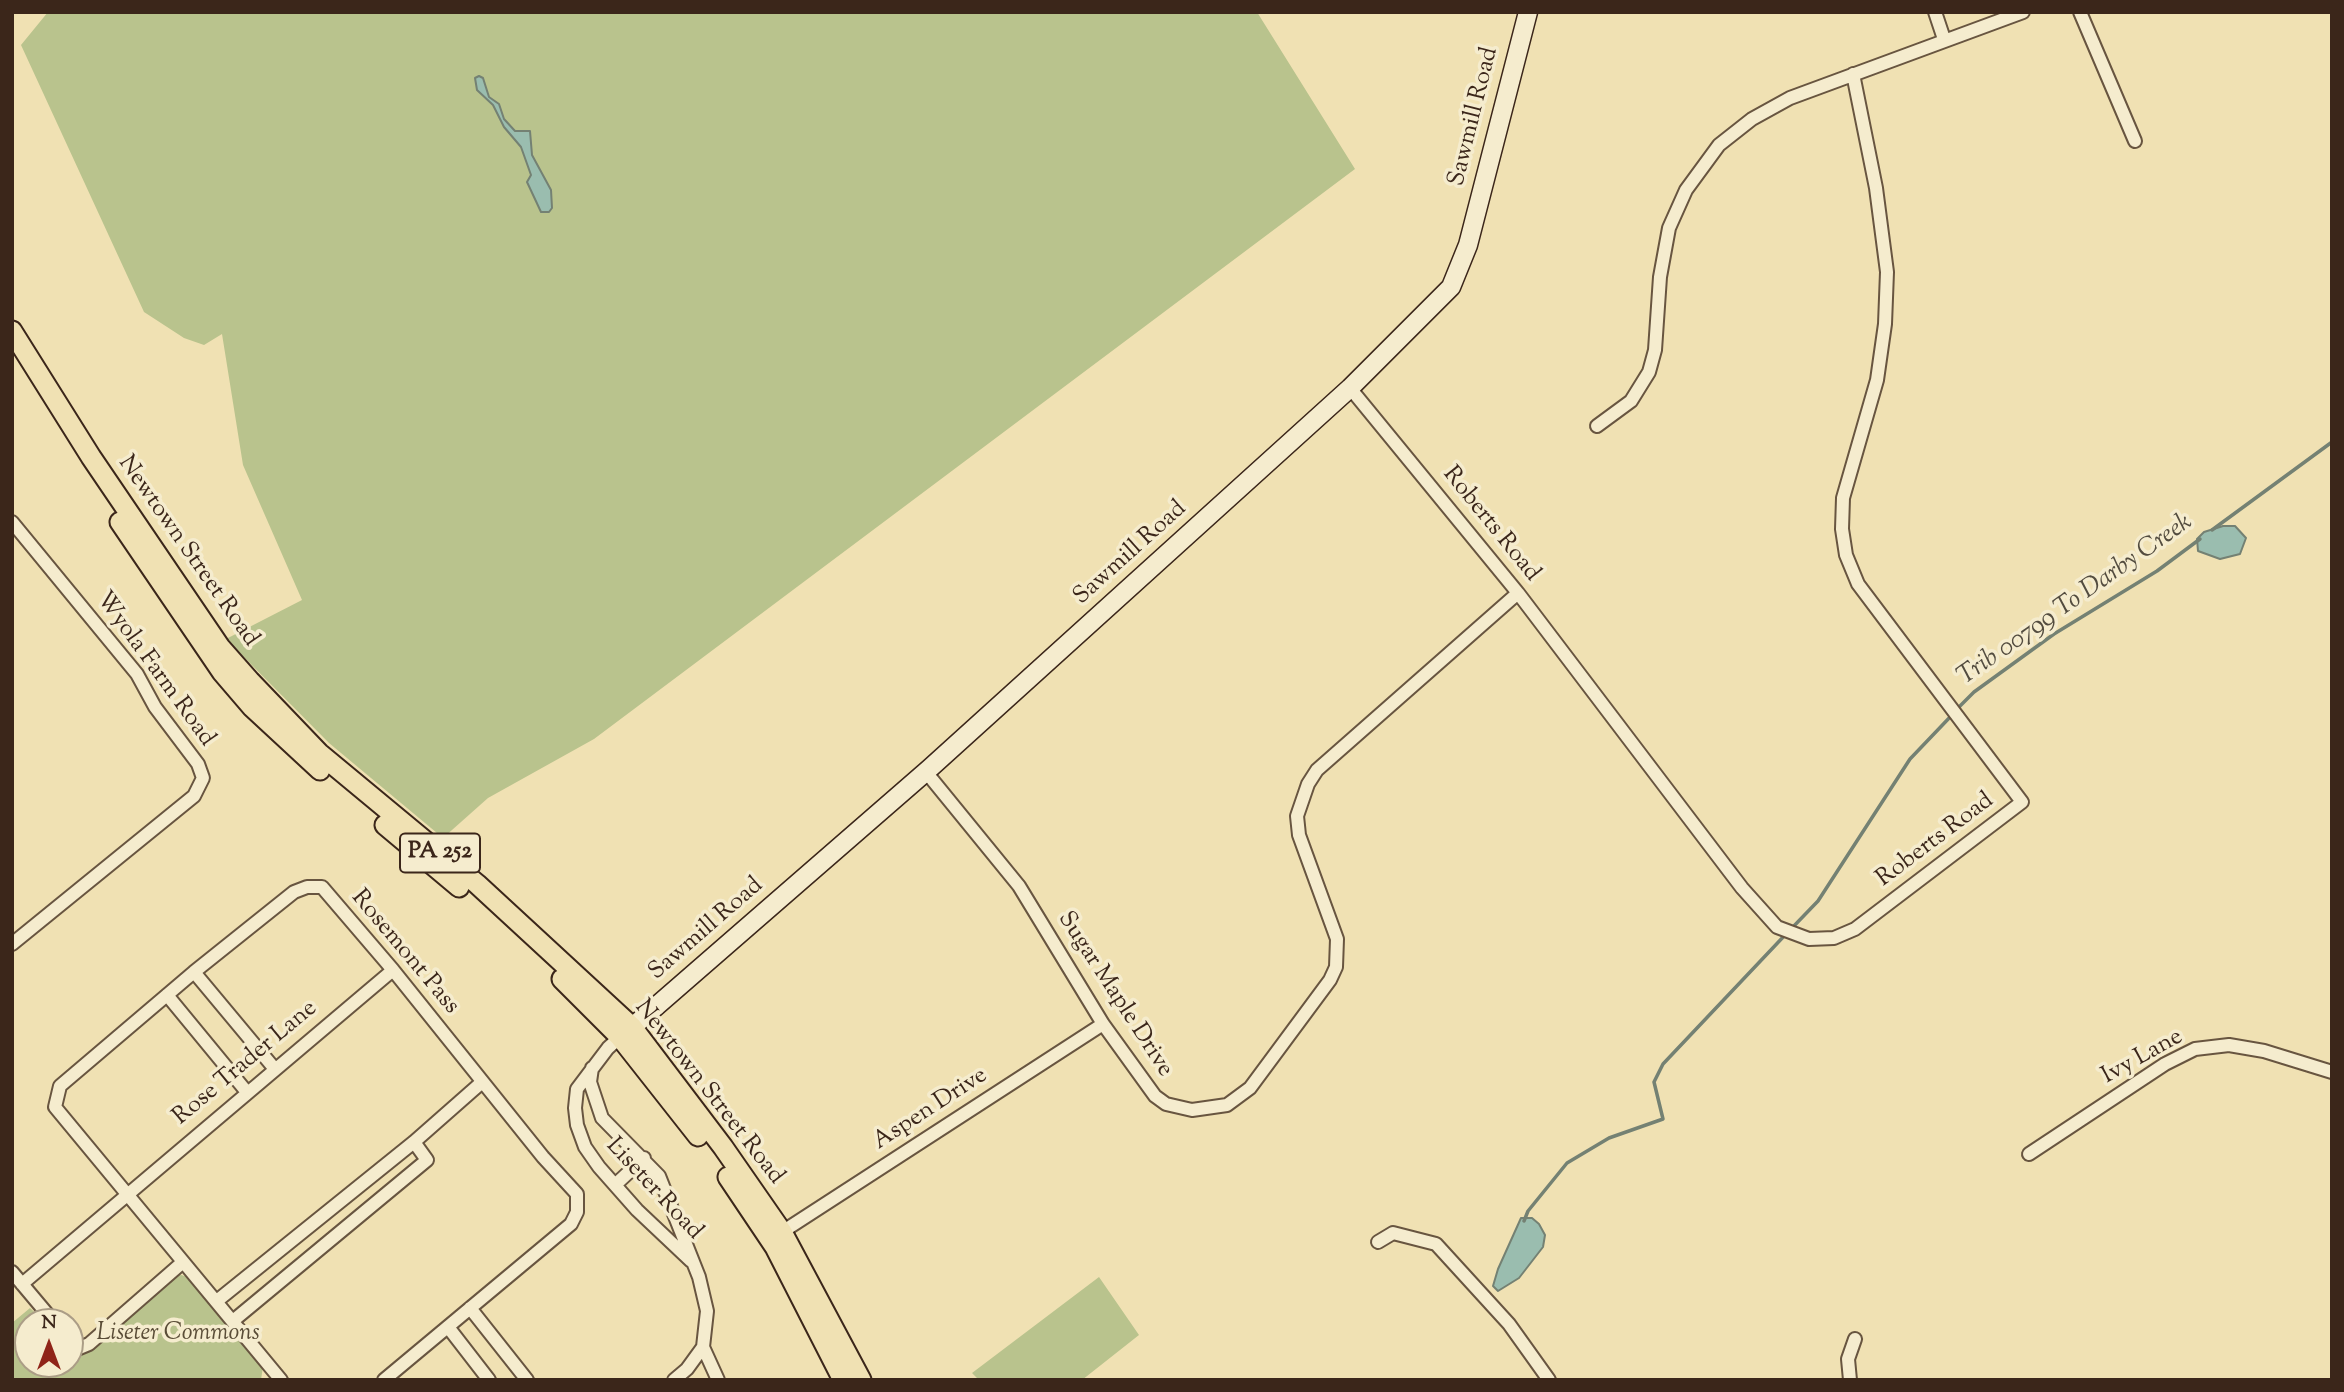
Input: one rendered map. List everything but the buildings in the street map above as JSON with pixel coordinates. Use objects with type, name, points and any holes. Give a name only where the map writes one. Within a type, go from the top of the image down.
[{"type":"main road","name":"Newtown Street Road","points":[[12,331],[99,468],[220,647],[242,673],[319,753],[477,884],[626,1032],[723,1147],[782,1232],[861,1380]]},
{"type":"main road","name":"Newtown Street Road","points":[[12,353],[157,581],[222,672],[253,707],[299,752],[626,1032],[775,1247],[844,1380]]},
{"type":"street","name":"Sawmill Road","points":[[626,1032],[926,772],[1350,388],[1442,297],[1458,275],[1528,12]]},
{"type":"street","points":[[1935,12],[1944,39]]},
{"type":"street","points":[[1597,426],[1631,401],[1649,372],[1655,349],[1660,277],[1666,240],[1676,209],[1700,168],[1719,145],[1752,120],[1790,98],[2023,12]]},
{"type":"street","points":[[2080,12],[2135,141]]},
{"type":"street","name":"Roberts Road","points":[[1350,388],[1518,593],[1742,888],[1777,927],[1809,939],[1834,938],[1855,929],[2022,802],[1858,584],[1846,555],[1842,529],[1843,498],[1877,380],[1885,324],[1887,272],[1876,188],[1853,74]]},
{"type":"street","name":"Wyola Farm Road","points":[[12,522],[137,674],[155,707],[198,764],[203,778],[194,796],[12,944]]},
{"type":"street","name":"Sugar Maple Drive","points":[[926,772],[1019,886],[1103,1024],[1147,1087],[1166,1104],[1192,1110],[1227,1105],[1250,1088],[1330,981],[1336,967],[1334,931],[1299,835],[1297,816],[1308,784],[1317,771],[1518,593]]},
{"type":"street","name":"Rosemont Pass","points":[[129,1194],[55,1107],[60,1086],[194,972],[294,892],[307,887],[321,887],[393,970],[481,1083],[577,1194],[577,1212],[571,1224],[384,1380]]},
{"type":"street","name":"Rose Trader Lane","points":[[22,1284],[246,1091],[393,970]]},
{"type":"street","points":[[194,972],[274,1068]]},
{"type":"street","points":[[167,995],[246,1091]]},
{"type":"street","name":"Aspen Drive","points":[[782,1232],[1103,1024]]},
{"type":"street","name":"Liseter Road","points":[[626,1032],[592,1068],[577,1089],[577,1125],[585,1147],[615,1185],[692,1262]]},
{"type":"street","name":"Ivy Lane","points":[[2029,1154],[2162,1066],[2195,1049],[2229,1045],[2332,1072]]},
{"type":"street","name":"Liseter Road","points":[[592,1068],[590,1082],[602,1118],[659,1176],[699,1277],[707,1311],[703,1346]]},
{"type":"street","points":[[218,1300],[414,1142],[481,1083]]},
{"type":"street","points":[[234,1320],[427,1160],[414,1142]]},
{"type":"street","points":[[615,1185],[644,1158]]},
{"type":"street","points":[[129,1194],[234,1320],[275,1377]]},
{"type":"street","points":[[348,1196],[363,1212]]},
{"type":"street","points":[[1378,1242],[1393,1233],[1406,1234],[1436,1244],[1509,1324],[1549,1380]]},
{"type":"street","points":[[84,1344],[89,1344],[183,1262]]},
{"type":"street","points":[[12,1272],[42,1308]]},
{"type":"street","points":[[470,1308],[527,1380]]},
{"type":"street","points":[[448,1327],[489,1380]]},
{"type":"street","points":[[1850,1380],[1848,1359],[1855,1339]]},
{"type":"street","points":[[674,1380],[687,1369],[703,1346]]},
{"type":"street","points":[[703,1346],[718,1380]]},
{"type":"green space","points":[[48,12],[1257,12],[1355,169],[594,739],[488,798],[443,838],[329,743],[226,639],[302,600],[243,465],[222,334],[204,345],[184,338],[144,312],[21,45]]},
{"type":"green space","name":"Liseter Commons","points":[[178,1274],[191,1278],[263,1366],[261,1380],[12,1380],[14,1321],[14,1378],[84,1378],[84,1350],[118,1326]]},
{"type":"green space","points":[[1099,1277],[1139,1335],[1082,1380],[979,1380],[972,1373]]},
{"type":"shaded area","points":[[475,78],[483,78],[489,97],[499,104],[504,119],[515,131],[530,131],[532,155],[551,190],[552,208],[549,212],[541,212],[527,182],[531,175],[521,147],[504,127],[493,105],[477,90]]},
{"type":"shaded area","points":[[2223,526],[2235,526],[2246,538],[2240,554],[2220,559],[2198,551],[2197,539],[2204,532]]},
{"type":"shaded area","points":[[1521,1218],[1532,1218],[1539,1224],[1545,1235],[1543,1247],[1519,1278],[1498,1291],[1493,1286],[1498,1269]]},
{"type":"waterway","name":"Trib 00799 To Darby Creek","points":[[2212,530],[2332,442]]},
{"type":"waterway","name":"Trib 00799 To Darby Creek","points":[[1957,709],[1974,692],[2054,634],[2157,571],[2200,539]]},
{"type":"waterway","name":"Trib 00799 To Darby Creek","points":[[1791,929],[1818,901],[1910,759],[1952,715]]},
{"type":"waterway","name":"Trib 00799 To Darby Creek","points":[[1524,1221],[1528,1211],[1567,1163],[1609,1138],[1663,1119],[1654,1082],[1663,1064],[1786,934]]}]
